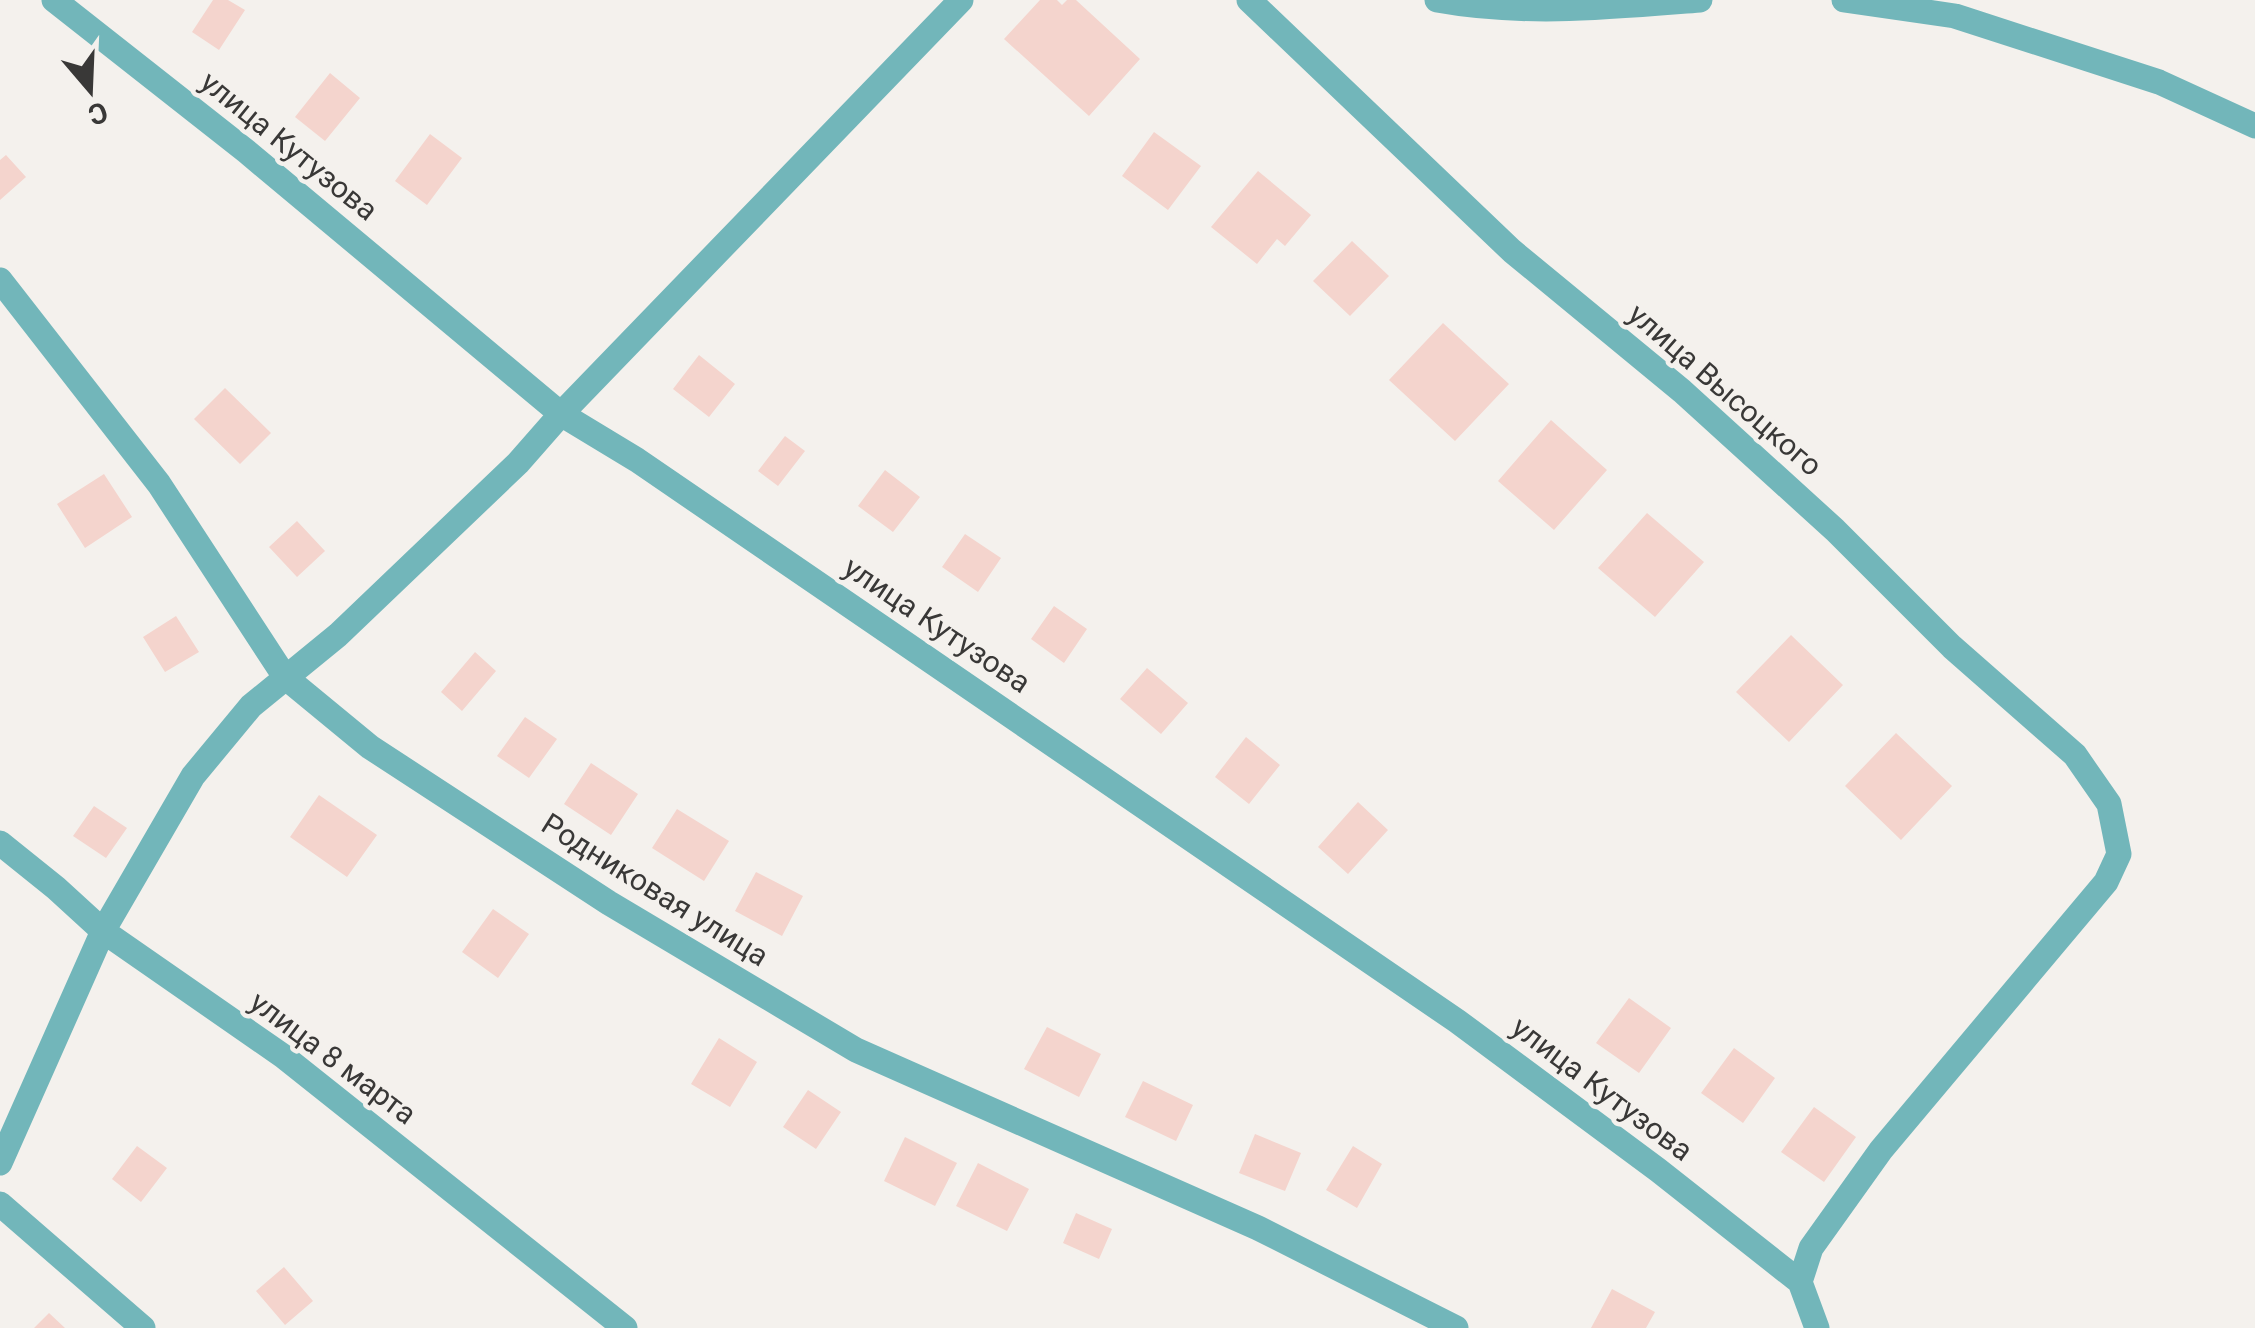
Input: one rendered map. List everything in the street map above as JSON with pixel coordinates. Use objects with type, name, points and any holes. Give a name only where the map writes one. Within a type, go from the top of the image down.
[{"type":"street","name":"улица Кутузова","points":[[54,0],[246,150],[560,414],[637,460],[1458,1022],[1658,1170],[1800,1282]]},
{"type":"street","points":[[0,1162],[103,931],[193,776],[252,706],[338,635],[518,463],[560,414],[961,0]]},
{"type":"street","name":"улица Высоцкого","points":[[1248,0],[1512,251],[1682,391],[1835,530],[1952,648],[2075,755],[2109,804],[2119,854],[2106,882],[1881,1150],[1811,1248],[1800,1282]]},
{"type":"street","points":[[1437,0],[1473,6],[1563,10],[1700,0]]},
{"type":"street","points":[[1844,0],[1955,16],[2159,82],[2255,126]]},
{"type":"street","name":"Родниковая улица","points":[[0,280],[159,484],[285,677],[386,758],[609,903],[856,1050],[1258,1228],[1456,1328]]},
{"type":"street","name":"улица 8 марта","points":[[0,843],[103,931],[283,1056],[625,1328]]},
{"type":"street","points":[[0,1204],[143,1328]]},
{"type":"street","points":[[1800,1282],[1817,1328]]},
{"type":"building","points":[[213,0],[228,0],[245,10],[219,50],[192,32]]},
{"type":"building","points":[[1040,0],[1057,0],[1062,5],[1067,0],[1076,0],[1140,59],[1089,116],[1004,39]]},
{"type":"building","points":[[330,73],[360,98],[325,141],[295,117]]},
{"type":"building","points":[[1154,132],[1201,166],[1168,210],[1122,176]]},
{"type":"building","points":[[430,134],[462,158],[427,205],[395,181]]},
{"type":"building","points":[[6,155],[26,177],[0,200],[0,160]]},
{"type":"building","points":[[1258,171],[1311,215],[1285,246],[1277,239],[1257,264],[1211,227]]},
{"type":"building","points":[[1352,241],[1389,276],[1350,316],[1313,281]]},
{"type":"building","points":[[1443,323],[1509,384],[1455,441],[1389,380]]},
{"type":"building","points":[[699,355],[735,384],[709,417],[673,389]]},
{"type":"building","points":[[225,388],[271,433],[240,464],[194,419]]},
{"type":"building","points":[[1551,420],[1607,470],[1554,530],[1498,481]]},
{"type":"building","points":[[785,436],[805,451],[778,486],[758,471]]},
{"type":"building","points":[[885,470],[920,497],[893,532],[858,506]]},
{"type":"building","points":[[104,474],[132,517],[85,548],[57,504]]},
{"type":"building","points":[[1647,513],[1704,562],[1655,617],[1598,568]]},
{"type":"building","points":[[297,521],[325,551],[297,577],[269,547]]},
{"type":"building","points":[[965,534],[1001,558],[978,592],[942,567]]},
{"type":"building","points":[[1054,606],[1087,629],[1064,663],[1031,639]]},
{"type":"building","points":[[176,616],[199,652],[165,672],[143,637]]},
{"type":"building","points":[[1791,635],[1843,685],[1789,742],[1736,692]]},
{"type":"building","points":[[475,652],[496,671],[462,711],[441,692]]},
{"type":"building","points":[[1147,668],[1188,703],[1161,734],[1120,699]]},
{"type":"building","points":[[525,717],[557,739],[529,778],[497,756]]},
{"type":"building","points":[[1896,733],[1952,786],[1901,840],[1845,786]]},
{"type":"building","points":[[1246,737],[1280,765],[1249,804],[1215,777]]},
{"type":"building","points":[[591,763],[638,794],[611,835],[564,804]]},
{"type":"building","points":[[319,795],[377,835],[347,877],[290,837]]},
{"type":"building","points":[[1358,802],[1388,830],[1348,874],[1318,847]]},
{"type":"building","points":[[94,806],[127,828],[106,858],[73,836]]},
{"type":"building","points":[[677,809],[729,841],[704,881],[652,848]]},
{"type":"building","points":[[756,872],[803,896],[782,936],[735,911]]},
{"type":"building","points":[[493,909],[529,934],[498,978],[462,952]]},
{"type":"building","points":[[1629,998],[1671,1028],[1639,1073],[1596,1043]]},
{"type":"building","points":[[1047,1027],[1101,1054],[1079,1097],[1024,1069]]},
{"type":"building","points":[[719,1038],[757,1062],[730,1107],[691,1084]]},
{"type":"building","points":[[1734,1048],[1775,1078],[1743,1123],[1701,1093]]},
{"type":"building","points":[[1143,1081],[1193,1105],[1176,1141],[1125,1117]]},
{"type":"building","points":[[808,1090],[841,1112],[816,1149],[783,1127]]},
{"type":"building","points":[[1814,1107],[1856,1137],[1824,1182],[1781,1152]]},
{"type":"building","points":[[1255,1134],[1301,1153],[1285,1191],[1239,1173]]},
{"type":"building","points":[[905,1137],[957,1163],[935,1206],[884,1181]]},
{"type":"building","points":[[137,1146],[167,1168],[141,1202],[112,1179]]},
{"type":"building","points":[[1353,1146],[1382,1164],[1357,1208],[1326,1190]]},
{"type":"building","points":[[978,1163],[1029,1189],[1007,1231],[956,1206]]},
{"type":"building","points":[[1076,1213],[1112,1229],[1099,1259],[1063,1243]]},
{"type":"building","points":[[284,1267],[313,1301],[285,1325],[256,1291]]},
{"type":"building","points":[[1612,1289],[1655,1312],[1646,1328],[1591,1328]]},
{"type":"building","points":[[49,1313],[65,1328],[34,1328]]}]
